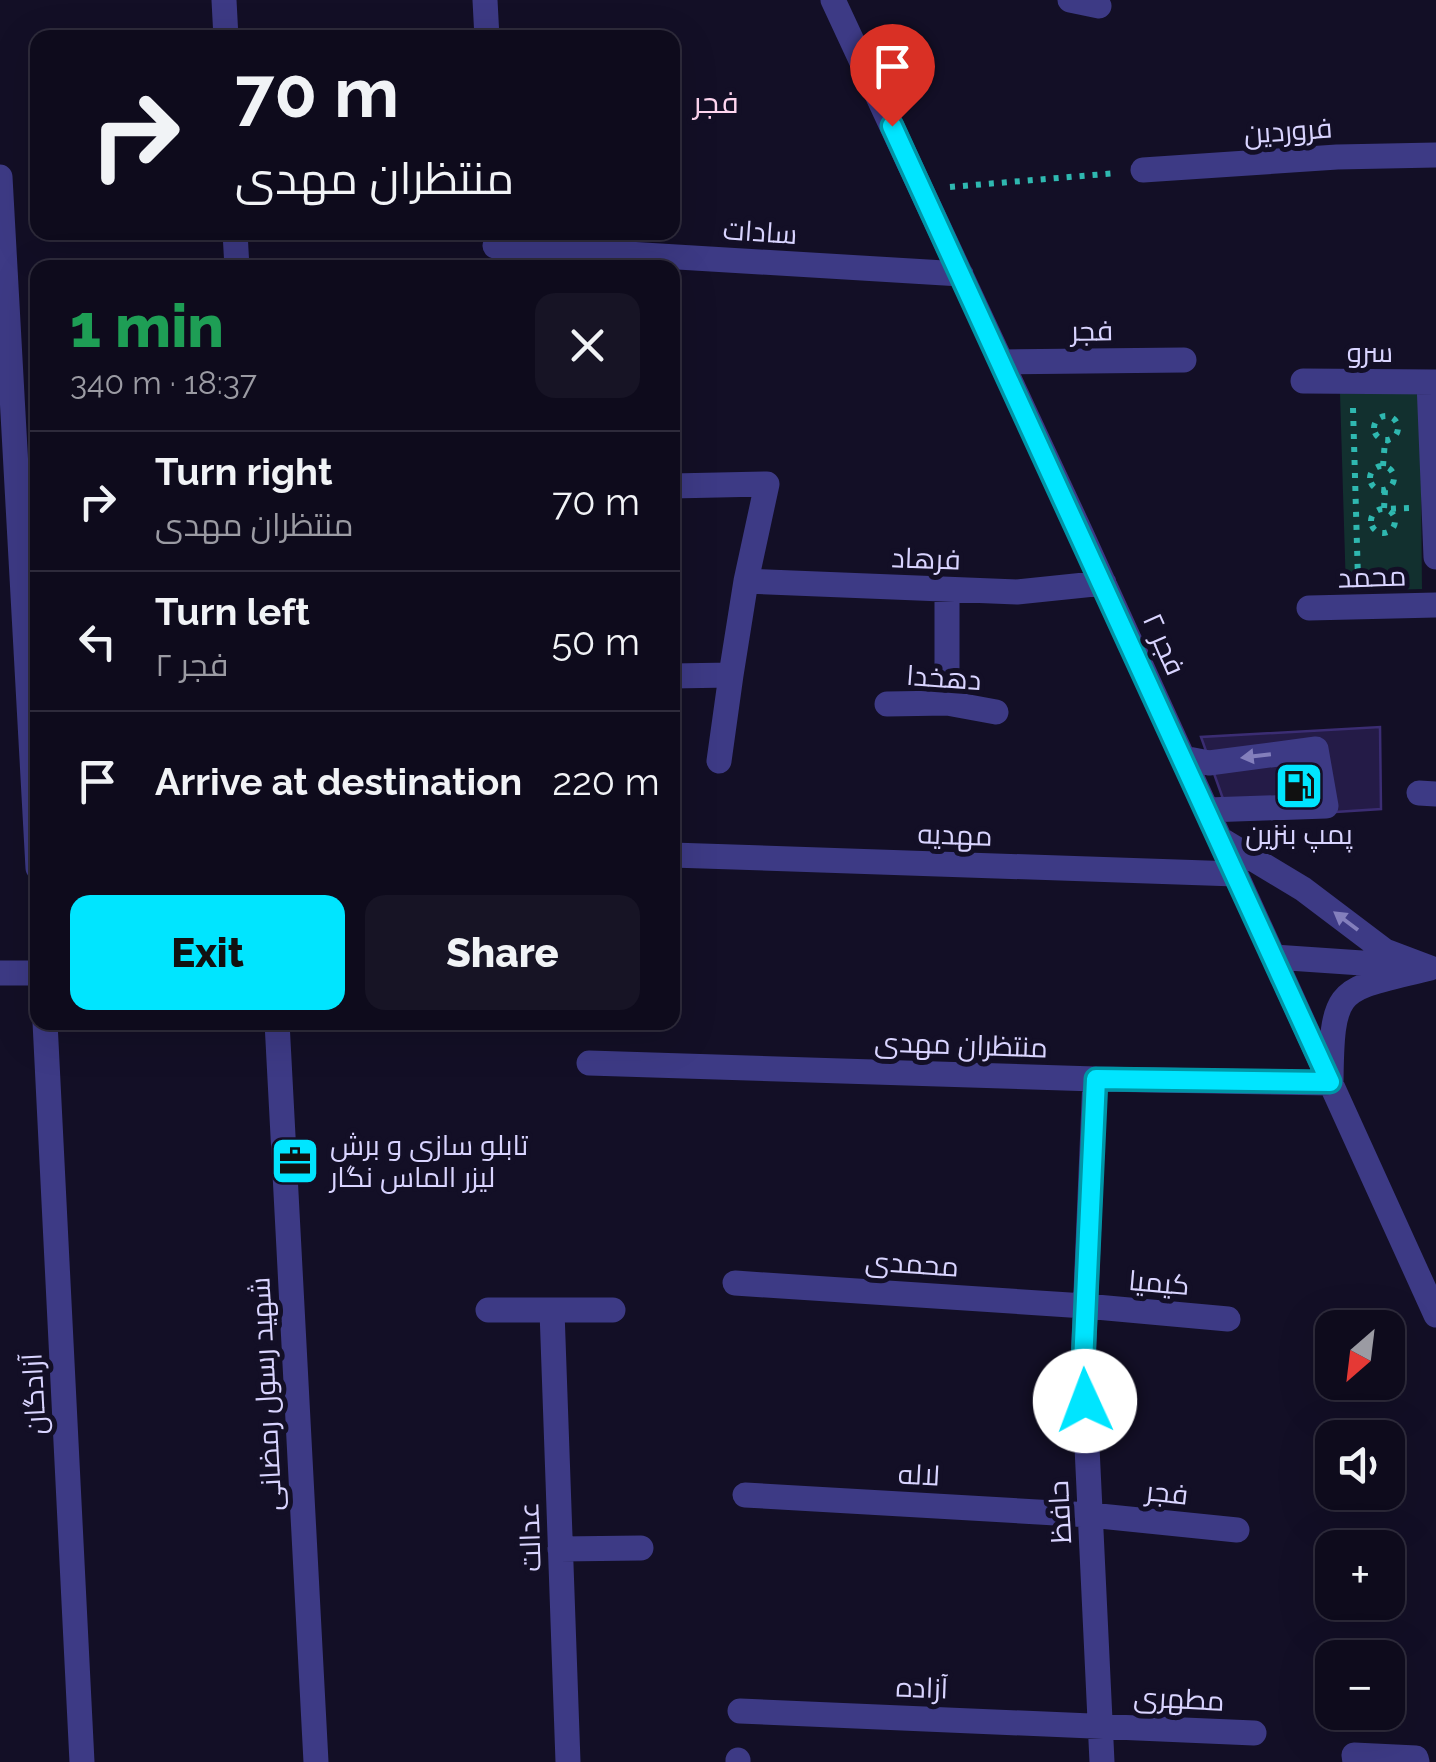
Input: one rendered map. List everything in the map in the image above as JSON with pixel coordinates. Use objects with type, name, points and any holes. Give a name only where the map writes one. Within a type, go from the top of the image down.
[{"type":"street","points":[[224,0],[226,30]]},
{"type":"street","points":[[485,0],[487,30]]},
{"type":"street","name":"فجر ۲","points":[[833,0],[1434,1307]]},
{"type":"street","points":[[1070,0],[1099,6]]},
{"type":"street","name":"فروردین","points":[[1143,170],[1337,157],[1436,155]]},
{"type":"street","points":[[0,177],[30,723]]},
{"type":"street","name":"سادات","points":[[495,248],[960,274]]},
{"type":"street","name":"فجر","points":[[1001,362],[1184,360]]},
{"type":"street","name":"سرو","points":[[1303,381],[1433,382]]},
{"type":"street","points":[[1433,382],[1436,556]]},
{"type":"street","points":[[680,486],[767,484],[746,581],[719,761]]},
{"type":"street","name":"فرهاد","points":[[746,581],[1017,592],[1104,583]]},
{"type":"street","points":[[946,703],[947,590]]},
{"type":"street","name":"محمد","points":[[1309,608],[1436,605]]},
{"type":"street","points":[[680,676],[731,675]]},
{"type":"street","name":"دهخدا","points":[[888,704],[946,703],[996,712]]},
{"type":"street","points":[[1183,758],[1209,763],[1316,749],[1326,806],[1207,810]]},
{"type":"street","points":[[1220,839],[1303,889],[1385,950],[1433,968]]},
{"type":"street","name":"مهدیه","points":[[680,856],[1236,874]]},
{"type":"street","points":[[1274,957],[1433,968]]},
{"type":"street","points":[[1330,1082],[1333,1014],[1342,998],[1364,985],[1433,968]]},
{"type":"street","points":[[0,973],[30,973]]},
{"type":"street","name":"آزادگان","points":[[46,1030],[82,1762]]},
{"type":"street","name":"شهید رسول رمضانی","points":[[277,1030],[316,1762]]},
{"type":"street","name":"منتظران مهدی","points":[[589,1063],[1330,1082]]},
{"type":"street","name":"حافظ","points":[[1096,1079],[1083,1364],[1102,1762]]},
{"type":"street","name":"محمدی","points":[[735,1282],[1085,1306]]},
{"type":"street","name":"کیمیا","points":[[1085,1306],[1228,1319]]},
{"type":"street","points":[[488,1310],[613,1310]]},
{"type":"street","name":"عدالت","points":[[552,1310],[568,1762]]},
{"type":"street","name":"لاله","points":[[744,1495],[1090,1515]]},
{"type":"street","name":"فجر","points":[[1090,1515],[1237,1530]]},
{"type":"street","points":[[560,1549],[642,1548]]},
{"type":"street","name":"آزاده","points":[[740,1711],[1101,1726]]},
{"type":"street","name":"مطهری","points":[[1101,1726],[1254,1733]]},
{"type":"street","points":[[1355,1762],[1354,1755],[1416,1758],[1417,1762]]},
{"type":"path","points":[[921,190],[1143,170]]},
{"type":"path","points":[[1353,382],[1358,607]]},
{"type":"path","points":[[1375,434],[1378,418],[1394,418],[1398,432],[1385,440]]},
{"type":"path","points":[[1354,428],[1385,440]]},
{"type":"path","points":[[1382,466],[1385,440]]},
{"type":"path","points":[[1371,484],[1372,471],[1382,466]]},
{"type":"path","points":[[1382,466],[1393,471],[1394,478],[1385,490],[1384,509]]},
{"type":"path","points":[[1356,489],[1371,484]]},
{"type":"path","points":[[1371,484],[1385,490]]},
{"type":"path","points":[[1357,531],[1372,527],[1382,534],[1392,530],[1396,519],[1384,509],[1373,514],[1372,527]]},
{"type":"green space","points":[[1340,393],[1420,394],[1422,589],[1346,591]]},
{"type":"building","name":"پمپ بنزین","points":[[1380,727],[1381,809],[1273,816],[1227,810],[1201,737]]},
{"type":"place","name":"پمپ بنزین","points":[[1299,786]]},
{"type":"place","name":"تابلو سازی و برش لیزر الماس نگار","points":[[295,1161]]},
{"type":"district","name":"فجر","points":[[716,102]]},
{"type":"route","points":[[892,126],[1330,1082],[1096,1079],[1083,1364],[1085,1401]]}]
